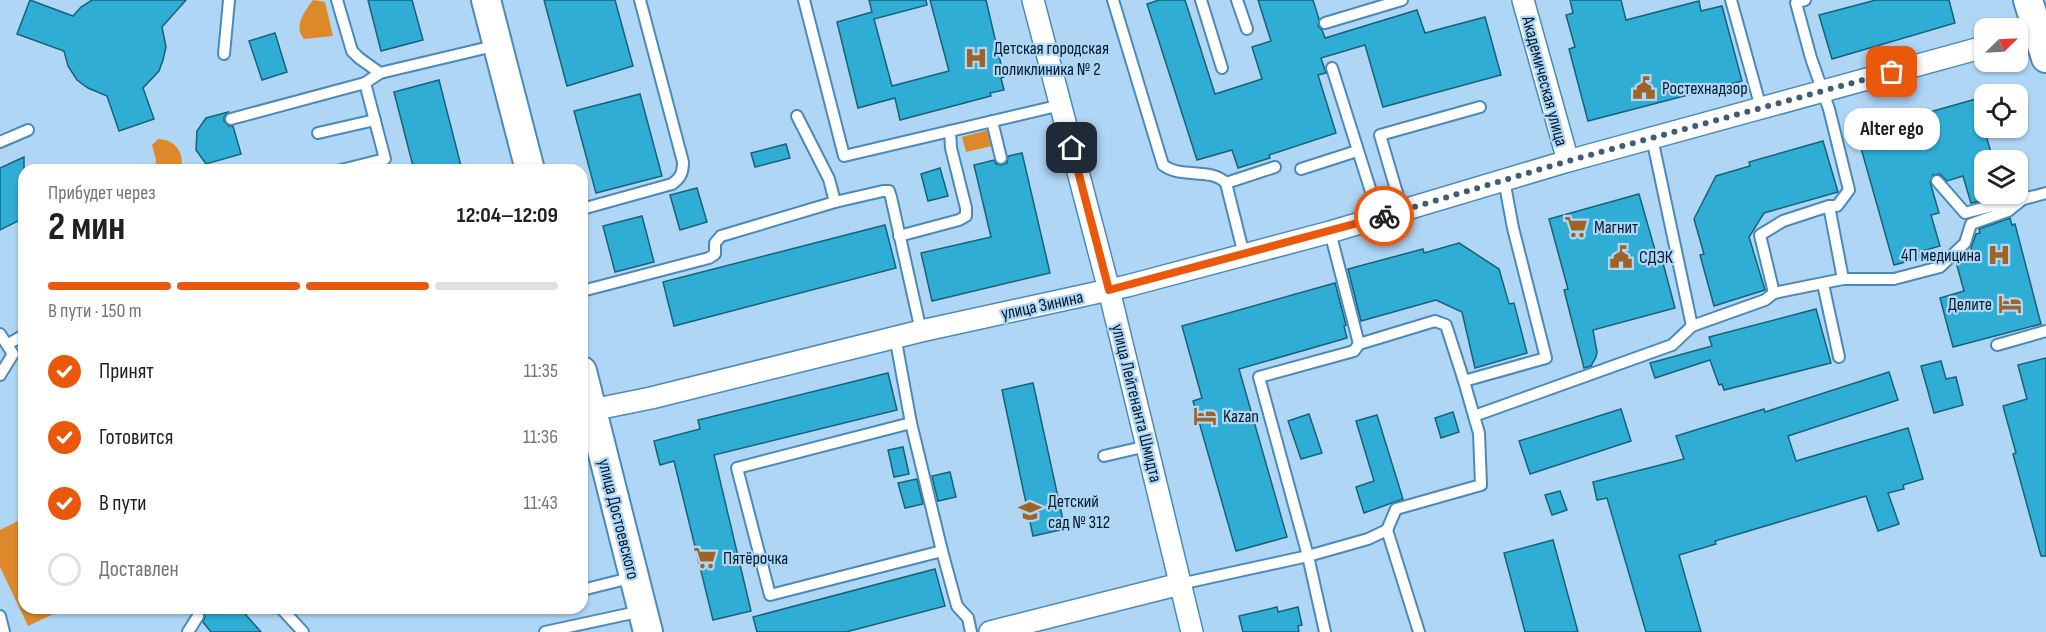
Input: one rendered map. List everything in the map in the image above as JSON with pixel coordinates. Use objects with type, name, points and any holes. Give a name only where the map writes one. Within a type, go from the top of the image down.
[{"type":"main road","points":[[486,0],[528,164]]},
{"type":"main road","points":[[2028,0],[2037,39]]},
{"type":"main road","name":"улица Достоевского","points":[[588,415],[645,621]]},
{"type":"street","name":"улица Лейтенанта Шмидта","points":[[1033,0],[1109,290],[1192,632]]},
{"type":"street","name":"Академическая улица","points":[[1523,0],[1568,161]]},
{"type":"street","name":"улица Зинина","points":[[588,411],[651,398],[895,336],[1109,290],[1244,255],[1330,232],[1568,161],[1974,50]]},
{"type":"street","points":[[990,632],[1180,584]]},
{"type":"lane","points":[[224,54],[229,0]]},
{"type":"lane","points":[[338,0],[352,51],[380,73]]},
{"type":"lane","points":[[588,207],[672,184],[681,176],[683,170],[683,162],[640,0]]},
{"type":"lane","points":[[804,0],[844,156],[1061,105]]},
{"type":"lane","points":[[1113,0],[1163,165],[1172,172],[1220,176],[1226,183],[1244,255]]},
{"type":"lane","points":[[1201,0],[1222,68]]},
{"type":"lane","points":[[1237,0],[1247,29]]},
{"type":"lane","points":[[1325,23],[1402,0]]},
{"type":"lane","points":[[1731,0],[1761,108]]},
{"type":"lane","points":[[1774,293],[1760,235],[1783,221],[1838,206],[1849,190],[1823,91],[1796,3],[1805,0]]},
{"type":"lane","points":[[231,119],[365,83],[380,73],[498,45]]},
{"type":"lane","points":[[1332,68],[1379,217]]},
{"type":"lane","points":[[365,83],[385,159],[365,164]]},
{"type":"lane","points":[[1402,210],[1380,135],[1480,107]]},
{"type":"lane","points":[[797,116],[828,179],[835,202]]},
{"type":"lane","points":[[318,133],[375,120]]},
{"type":"lane","points":[[992,121],[1001,158]]},
{"type":"lane","points":[[0,142],[28,130]]},
{"type":"lane","points":[[899,236],[959,220],[966,216],[951,148],[950,131]]},
{"type":"lane","points":[[1652,138],[1692,326]]},
{"type":"lane","points":[[1301,169],[1358,151]]},
{"type":"lane","points":[[1226,183],[1275,167]]},
{"type":"lane","points":[[1464,381],[1546,358],[1504,180]]},
{"type":"lane","points":[[1937,181],[1965,213],[1995,204]]},
{"type":"lane","points":[[588,289],[709,258],[715,254],[715,243],[721,236],[835,202],[889,191],[921,331]]},
{"type":"lane","points":[[2028,198],[2046,193]]},
{"type":"lane","points":[[1474,416],[1550,384],[1672,345],[1692,326],[1766,300],[1774,293],[1843,279],[1894,279],[1940,267],[1965,243],[1971,224],[2008,211],[2018,204]]},
{"type":"lane","points":[[1829,207],[1843,279]]},
{"type":"lane","points":[[1330,232],[1359,344]]},
{"type":"lane","points":[[1823,284],[1839,357]]},
{"type":"lane","points":[[1180,584],[1308,556],[1368,540],[1387,530],[1396,509],[1480,485],[1479,433],[1446,325],[1435,321],[1359,344],[1354,351],[1260,377],[1308,556],[1325,632]]},
{"type":"lane","points":[[1997,345],[2046,332]]},
{"type":"lane","points":[[0,334],[13,354],[0,375]]},
{"type":"lane","points":[[895,336],[912,423],[942,551],[957,606],[968,618],[971,632]]},
{"type":"lane","points":[[8,344],[18,338]]},
{"type":"lane","points":[[912,423],[737,468],[770,595],[942,551]]},
{"type":"lane","points":[[1104,456],[1147,446]]},
{"type":"lane","points":[[1387,530],[1419,632]]},
{"type":"lane","points":[[588,588],[634,577]]},
{"type":"lane","points":[[286,614],[303,632]]},
{"type":"lane","points":[[0,616],[4,632]]},
{"type":"lane","points":[[188,632],[198,616]]},
{"type":"lane","points":[[545,632],[645,621]]},
{"type":"shaded area","points":[[313,0],[325,2],[333,36],[304,39],[301,34],[301,19]]},
{"type":"shaded area","points":[[988,130],[992,146],[966,152],[962,137]]},
{"type":"shaded area","points":[[158,139],[174,144],[180,152],[182,164],[156,164],[152,145]]},
{"type":"shaded area","points":[[18,521],[18,605],[0,567],[0,530]]},
{"type":"shaded area","points":[[22,614],[53,614],[28,626]]},
{"type":"building","points":[[30,0],[73,16],[92,0],[186,0],[162,27],[166,47],[163,60],[159,71],[143,88],[154,119],[119,131],[107,96],[88,88],[77,80],[68,66],[64,51],[17,34]]},
{"type":"building","points":[[368,0],[412,0],[423,40],[381,51]]},
{"type":"building","points":[[544,0],[615,0],[633,66],[567,86]]},
{"type":"building","name":"Детская городская поликлиника № 2","points":[[869,0],[926,0],[927,5],[874,19],[892,86],[949,71],[930,0],[986,0],[1004,77],[1001,78],[1004,90],[990,93],[991,96],[900,120],[895,98],[858,108],[837,22],[872,12]]},
{"type":"building","points":[[1159,0],[1185,0],[1215,94],[1262,79],[1252,47],[1271,41],[1258,0],[1313,0],[1319,19],[1318,26],[1325,38],[1417,10],[1425,33],[1485,17],[1501,75],[1383,107],[1365,45],[1321,58],[1326,73],[1318,75],[1336,133],[1269,155],[1270,158],[1238,168],[1232,150],[1197,160],[1147,4]]},
{"type":"building","points":[[1570,0],[1621,0],[1626,20],[1699,1],[1701,11],[1722,6],[1742,81],[1588,121],[1569,49],[1575,47],[1566,15],[1573,13]]},
{"type":"building","points":[[1876,0],[1949,0],[1955,23],[1832,59],[1819,15]]},
{"type":"building","points":[[275,33],[287,72],[262,80],[249,41]]},
{"type":"building","points":[[439,80],[460,164],[412,164],[394,92]]},
{"type":"building","points":[[640,94],[662,176],[596,193],[574,111]]},
{"type":"building","points":[[1974,100],[1974,138],[1987,138],[1990,150],[1974,150],[1974,202],[1971,203],[1963,176],[1947,181],[1940,174],[1933,175],[1930,182],[1939,213],[1931,215],[1940,246],[1922,251],[1924,257],[1894,265],[1859,141],[1882,134],[1880,126]]},
{"type":"building","points":[[228,112],[224,121],[229,126],[233,126],[241,154],[206,164],[196,150],[197,131],[206,118]]},
{"type":"building","points":[[1823,141],[1838,192],[1764,213],[1749,237],[1765,290],[1714,306],[1700,255],[1704,254],[1694,219],[1716,176],[1750,166],[1749,162]]},
{"type":"building","points":[[786,144],[790,158],[755,167],[751,153]]},
{"type":"building","points":[[1022,153],[1050,273],[932,301],[921,253],[991,237],[974,165],[994,160],[996,164],[1002,165],[1007,163],[1008,156]]},
{"type":"building","points":[[24,157],[24,164],[18,164],[18,221],[0,230],[0,168]]},
{"type":"building","points":[[940,168],[948,196],[928,201],[921,174]]},
{"type":"building","points":[[697,188],[707,222],[680,230],[670,195]]},
{"type":"building","points":[[1639,194],[1659,264],[1663,263],[1675,308],[1593,330],[1596,357],[1591,366],[1584,368],[1564,290],[1568,289],[1549,219]]},
{"type":"building","points":[[642,216],[654,262],[615,272],[603,226]]},
{"type":"building","points":[[2010,218],[2012,225],[2015,224],[2041,324],[1953,347],[1940,298],[1964,291],[1956,262],[1973,255],[1971,248],[1976,234],[1980,233],[1979,229]]},
{"type":"building","points":[[885,225],[896,268],[674,326],[663,282]]},
{"type":"building","points":[[1459,243],[1499,269],[1509,304],[1514,303],[1527,353],[1475,368],[1462,312],[1436,300],[1361,321],[1348,269],[1423,249],[1424,253]]},
{"type":"building","points":[[1335,283],[1347,338],[1239,369],[1287,537],[1236,551],[1193,401],[1202,398],[1182,326]]},
{"type":"building","points":[[1816,309],[1831,363],[1724,390],[1722,384],[1719,385],[1710,360],[1655,378],[1650,363],[1712,346],[1709,337]]},
{"type":"building","points":[[2046,358],[2046,556],[2041,556],[2013,454],[2016,453],[2003,406],[2027,399],[2018,365]]},
{"type":"building","points":[[1941,361],[1946,379],[1956,377],[1963,405],[1934,413],[1921,366]]},
{"type":"building","points":[[1889,372],[1898,400],[1788,436],[1796,461],[1908,428],[1923,479],[1903,485],[1904,489],[1888,493],[1899,524],[1878,531],[1866,496],[1715,541],[1716,544],[1679,555],[1701,632],[1646,632],[1607,498],[1597,500],[1593,482],[1684,459],[1676,436],[1764,409],[1765,412]]},
{"type":"building","points":[[888,373],[897,410],[714,455],[751,611],[713,620],[674,461],[660,465],[654,441],[700,429],[698,420]]},
{"type":"building","points":[[1033,383],[1065,529],[1033,536],[1002,390]]},
{"type":"building","points":[[1621,409],[1631,441],[1530,474],[1519,441]]},
{"type":"building","points":[[1453,412],[1459,432],[1441,438],[1435,418]]},
{"type":"building","points":[[1309,414],[1322,453],[1301,459],[1288,421]]},
{"type":"building","points":[[1377,415],[1403,499],[1364,513],[1356,487],[1374,481],[1356,421]]},
{"type":"building","points":[[903,447],[909,474],[894,477],[888,450]]},
{"type":"building","points":[[950,472],[956,497],[938,501],[932,476]]},
{"type":"building","points":[[917,479],[923,504],[905,508],[898,483]]},
{"type":"building","points":[[1560,491],[1567,510],[1552,515],[1545,495]]},
{"type":"building","points":[[1553,540],[1578,632],[1525,632],[1504,553]]},
{"type":"building","points":[[935,569],[945,606],[846,632],[757,632],[753,617]]},
{"type":"building","points":[[1277,607],[1278,612],[1298,607],[1302,625],[1298,626],[1299,632],[1243,632],[1239,616]]},
{"type":"building","points":[[204,614],[245,614],[261,632],[211,632],[203,622]]},
{"type":"way so far","points":[[1384,216],[1568,161],[1892,72]]},
{"type":"place","name":"Детская городская поликлиника № 2","points":[[976,58]]},
{"type":"place","name":"Alter ego","points":[[1892,72]]},
{"type":"place","name":"Ростехнадзор","points":[[1644,88]]},
{"type":"place","name":"Магнит","points":[[1576,227]]},
{"type":"place","name":"4П медицина","points":[[1999,255]]},
{"type":"place","name":"СДЭК","points":[[1621,257]]},
{"type":"place","name":"Делите","points":[[2010,304]]},
{"type":"place","name":"Kazan","points":[[1205,416]]},
{"type":"place","name":"Детский сад № 312","points":[[1030,511]]},
{"type":"place","name":"Пятёрочка","points":[[705,558]]},
{"type":"route","points":[[1072,148],[1109,290],[1384,216]]}]
